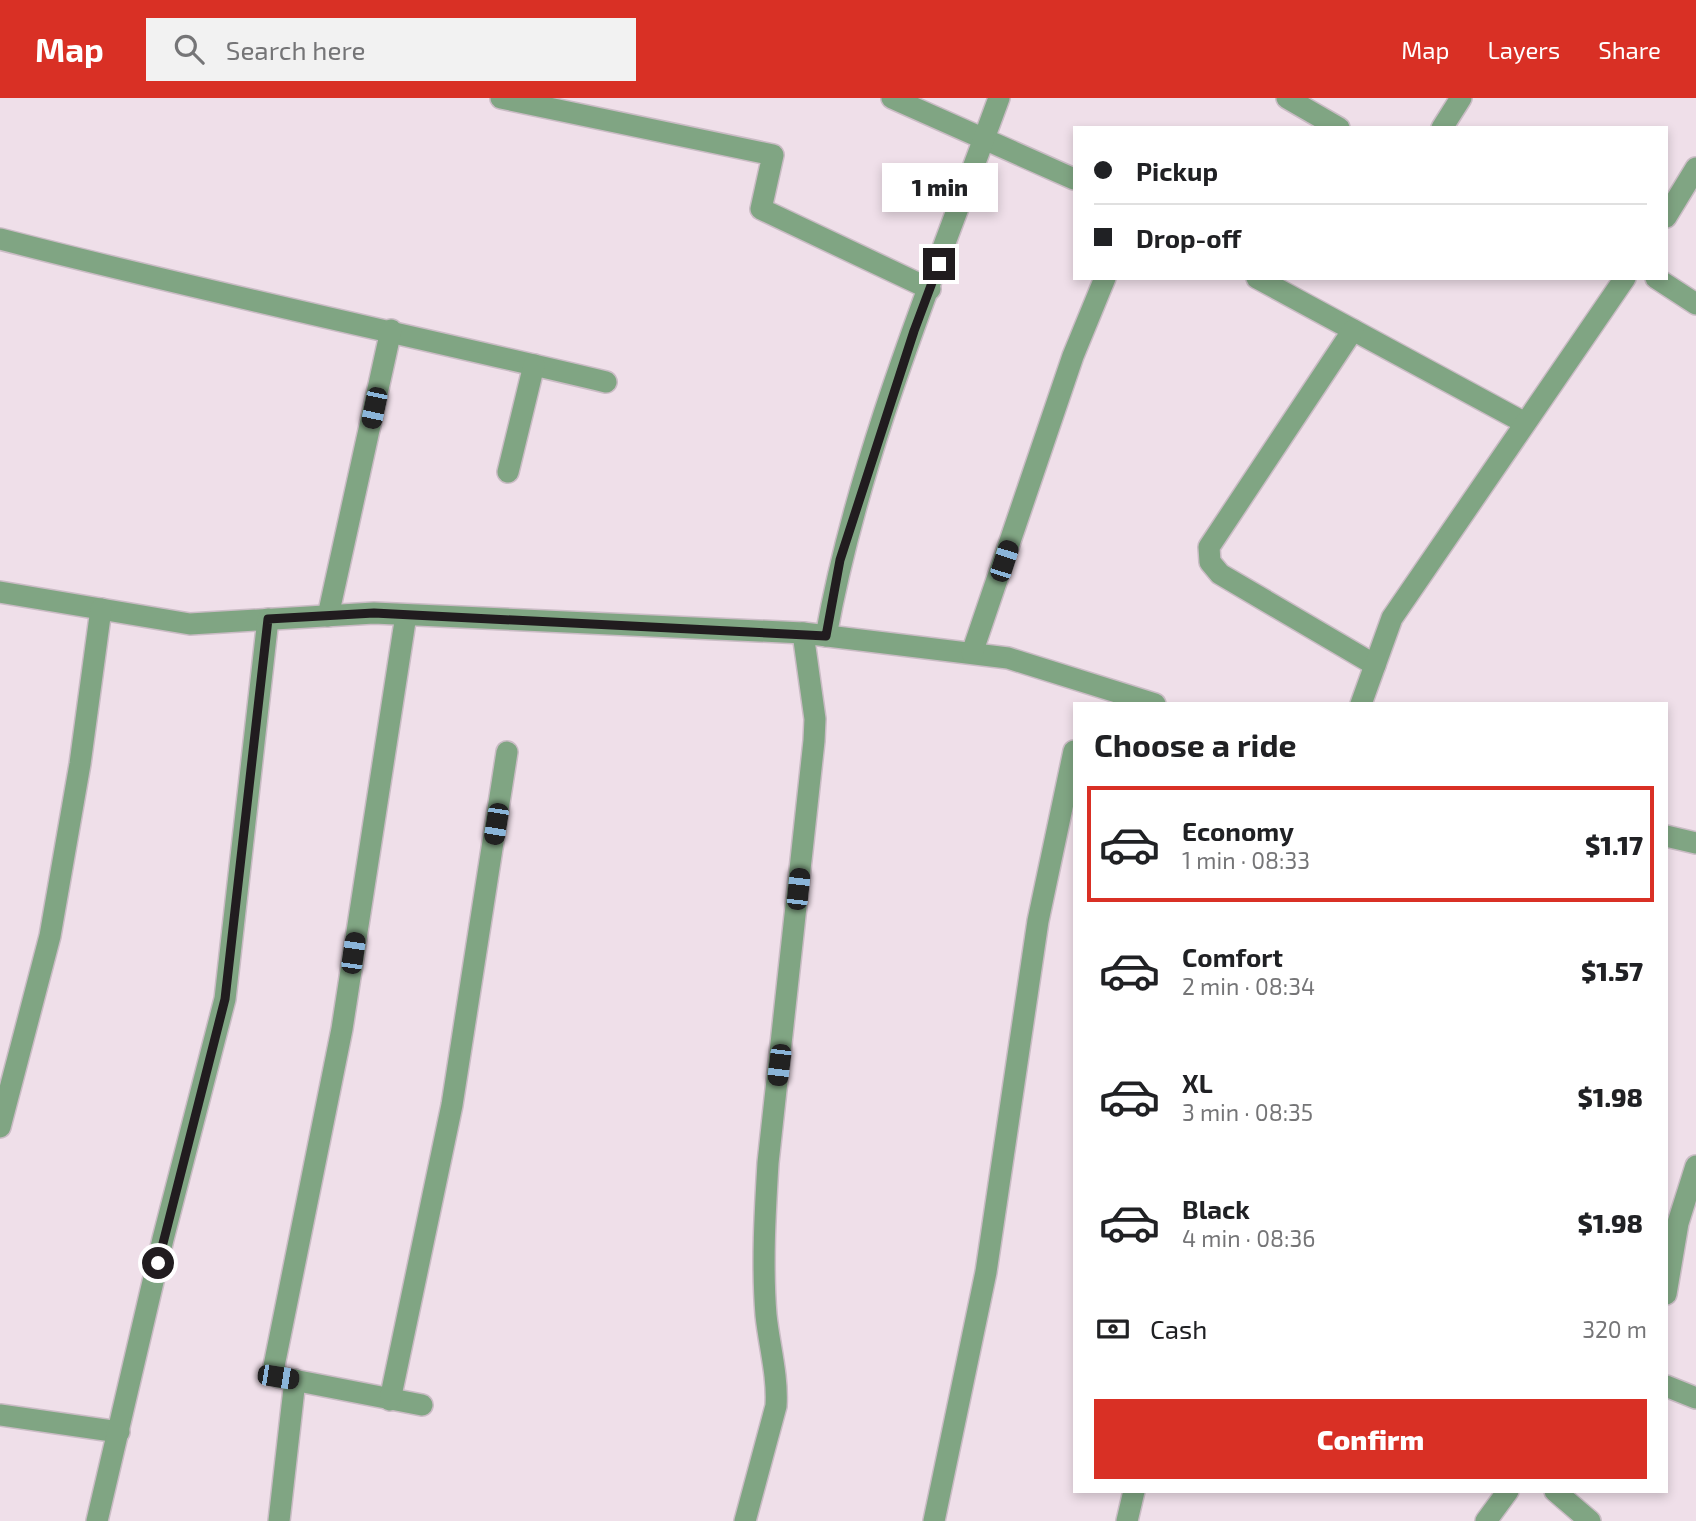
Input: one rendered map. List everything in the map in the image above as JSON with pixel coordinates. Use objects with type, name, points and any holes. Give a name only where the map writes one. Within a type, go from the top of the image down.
[{"type":"street","points":[[501,98],[773,155],[761,209],[930,289]]},
{"type":"street","points":[[892,98],[1073,179]]},
{"type":"street","points":[[826,636],[840,560],[930,289],[999,98]]},
{"type":"street","points":[[1287,98],[1336,126]]},
{"type":"street","points":[[1443,126],[1461,98]]},
{"type":"street","points":[[1668,214],[1696,168]]},
{"type":"street","points":[[0,239],[138,275],[391,330],[606,382]]},
{"type":"street","points":[[972,653],[1073,356],[1104,280]]},
{"type":"street","points":[[1261,280],[1525,423]]},
{"type":"street","points":[[1363,702],[1392,618],[1620,280]]},
{"type":"street","points":[[1659,280],[1696,304]]},
{"type":"street","points":[[328,616],[391,330]]},
{"type":"street","points":[[1353,330],[1209,547],[1210,562],[1220,574],[1376,665]]},
{"type":"street","points":[[508,472],[534,365]]},
{"type":"street","points":[[1,595],[190,624],[328,616],[406,615],[803,633],[1008,658],[1087,694],[1142,702]]},
{"type":"street","points":[[0,1127],[50,936],[80,764],[101,609]]},
{"type":"street","points":[[406,615],[342,1029],[274,1366],[278,1377],[422,1405]]},
{"type":"street","points":[[97,1521],[163,1239],[225,999],[268,619]]},
{"type":"street","points":[[745,1521],[777,1399],[766,1314],[764,1223],[768,1163],[814,741],[815,719],[803,633]]},
{"type":"street","points":[[390,1400],[452,1105],[507,752]]},
{"type":"street","points":[[934,1521],[986,1272],[1038,921],[1073,756]]},
{"type":"street","points":[[1668,837],[1696,844]]},
{"type":"street","points":[[1668,1282],[1678,1223],[1696,1166]]},
{"type":"street","points":[[279,1521],[295,1380]]},
{"type":"street","points":[[1668,1387],[1696,1398]]},
{"type":"street","points":[[0,1415],[119,1432]]},
{"type":"street","points":[[1127,1521],[1134,1493]]},
{"type":"street","points":[[1486,1521],[1507,1493]]},
{"type":"street","points":[[1557,1493],[1590,1521]]},
{"type":"route","points":[[158,1263],[225,999],[268,619],[374,613],[826,636],[840,560],[852,518],[939,264]]}]
